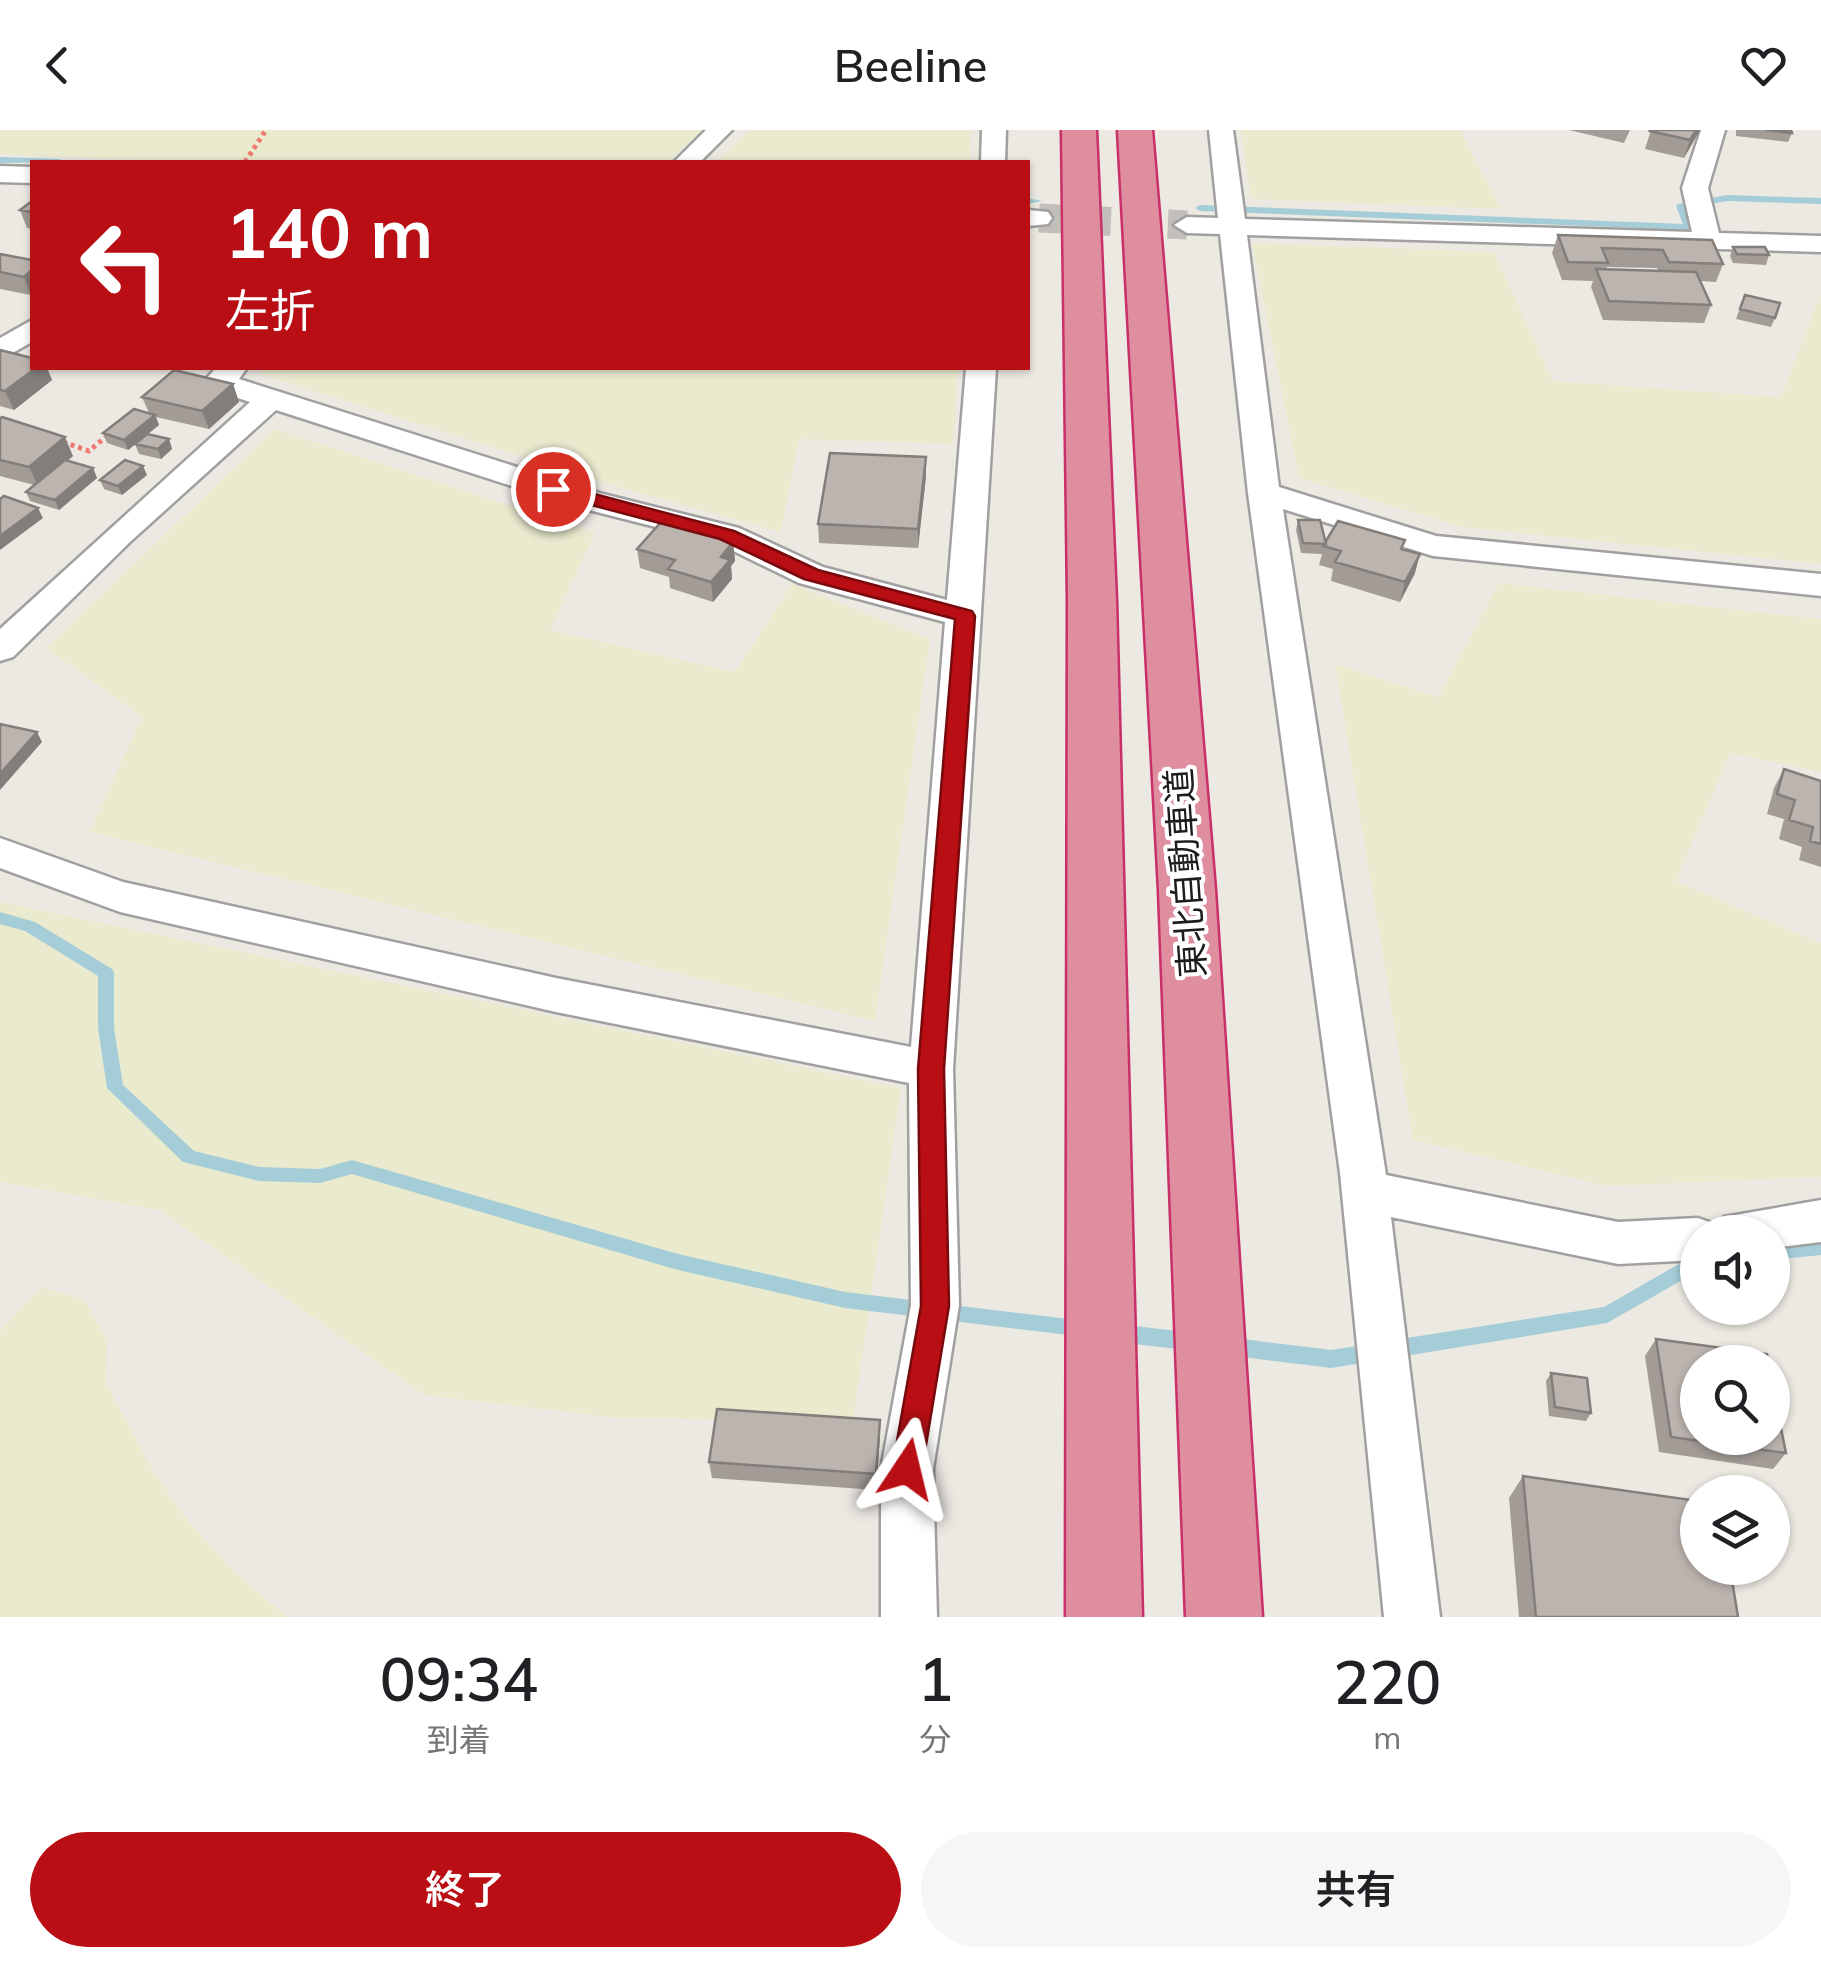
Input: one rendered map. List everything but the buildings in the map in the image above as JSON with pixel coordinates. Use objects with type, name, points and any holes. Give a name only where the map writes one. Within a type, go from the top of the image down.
[{"type":"highway","points":[[1079,130],[1092,600],[1095,1125],[1103,1398],[1104,1617]]},
{"type":"highway","name":"東北自動車道","points":[[1135,130],[1200,1130],[1224,1617]]},
{"type":"street","points":[[688,160],[720,130]]},
{"type":"street","points":[[992,160],[994,130]]},
{"type":"street","points":[[1221,130],[1264,492],[1365,1191],[1412,1617]]},
{"type":"street","points":[[1707,241],[1695,188],[1714,130]]},
{"type":"street","points":[[0,174],[30,176]]},
{"type":"street","points":[[1187,225],[1821,244]]},
{"type":"street","points":[[0,351],[30,329]]},
{"type":"street","points":[[231,370],[218,382],[588,500],[727,535],[811,574],[965,616]]},
{"type":"street","points":[[909,1617],[907,1469],[935,1306],[931,1069],[981,370]]},
{"type":"street","points":[[0,649],[118,535],[271,399]]},
{"type":"street","points":[[1264,492],[1433,546],[1821,585]]},
{"type":"street","points":[[0,853],[46,865],[80,885],[120,896],[556,995],[931,1069]]},
{"type":"street","points":[[1365,1191],[1618,1243],[1680,1241]]},
{"type":"street","points":[[1790,1225],[1821,1221]]},
{"type":"path","points":[[246,160],[266,130]]},
{"type":"path","points":[[54,439],[90,451],[114,429]]},
{"type":"green space","points":[[0,130],[703,130],[669,160],[146,160],[0,154]]},
{"type":"green space","points":[[751,130],[971,130],[970,160],[718,160]]},
{"type":"green space","points":[[1241,130],[1460,130],[1501,209],[1251,199]]},
{"type":"green space","points":[[1252,243],[1494,252],[1553,381],[1781,397],[1821,293],[1821,564],[1462,527],[1299,478]]},
{"type":"green space","points":[[264,370],[958,370],[953,444],[799,439],[781,532],[615,486],[260,374]]},
{"type":"green space","points":[[275,429],[595,533],[550,630],[735,672],[792,584],[930,639],[875,1021],[89,832],[142,717],[46,648]]},
{"type":"green space","points":[[1499,583],[1821,619],[1821,772],[1730,753],[1676,881],[1821,943],[1821,1177],[1607,1186],[1413,1140],[1335,664],[1438,697]]},
{"type":"green space","points":[[0,902],[901,1088],[853,1421],[618,1418],[424,1395],[159,1210],[0,1182]]},
{"type":"green space","points":[[41,1287],[85,1300],[107,1341],[106,1383],[150,1465],[184,1516],[236,1573],[287,1617],[0,1617],[0,1331]]},
{"type":"waterway","points":[[0,160],[30,161]]},
{"type":"waterway","points":[[1200,208],[1689,227],[1681,206],[1727,198],[1821,201]]},
{"type":"waterway","points":[[1030,201],[1037,201]]},
{"type":"waterway","points":[[0,918],[30,926],[106,973],[106,1028],[115,1088],[189,1157],[259,1174],[320,1176],[352,1167],[678,1262],[845,1300],[1085,1329]]},
{"type":"waterway","points":[[1790,1250],[1821,1247]]},
{"type":"waterway","points":[[1227,1346],[1331,1359],[1607,1315],[1680,1272]]},
{"type":"waterway","points":[[1118,1333],[1194,1342]]},
{"type":"tunnel","points":[[1039,218],[1187,225]]},
{"type":"route","points":[[553,489],[727,535],[811,574],[965,616],[931,1069],[935,1306],[907,1469]]}]
